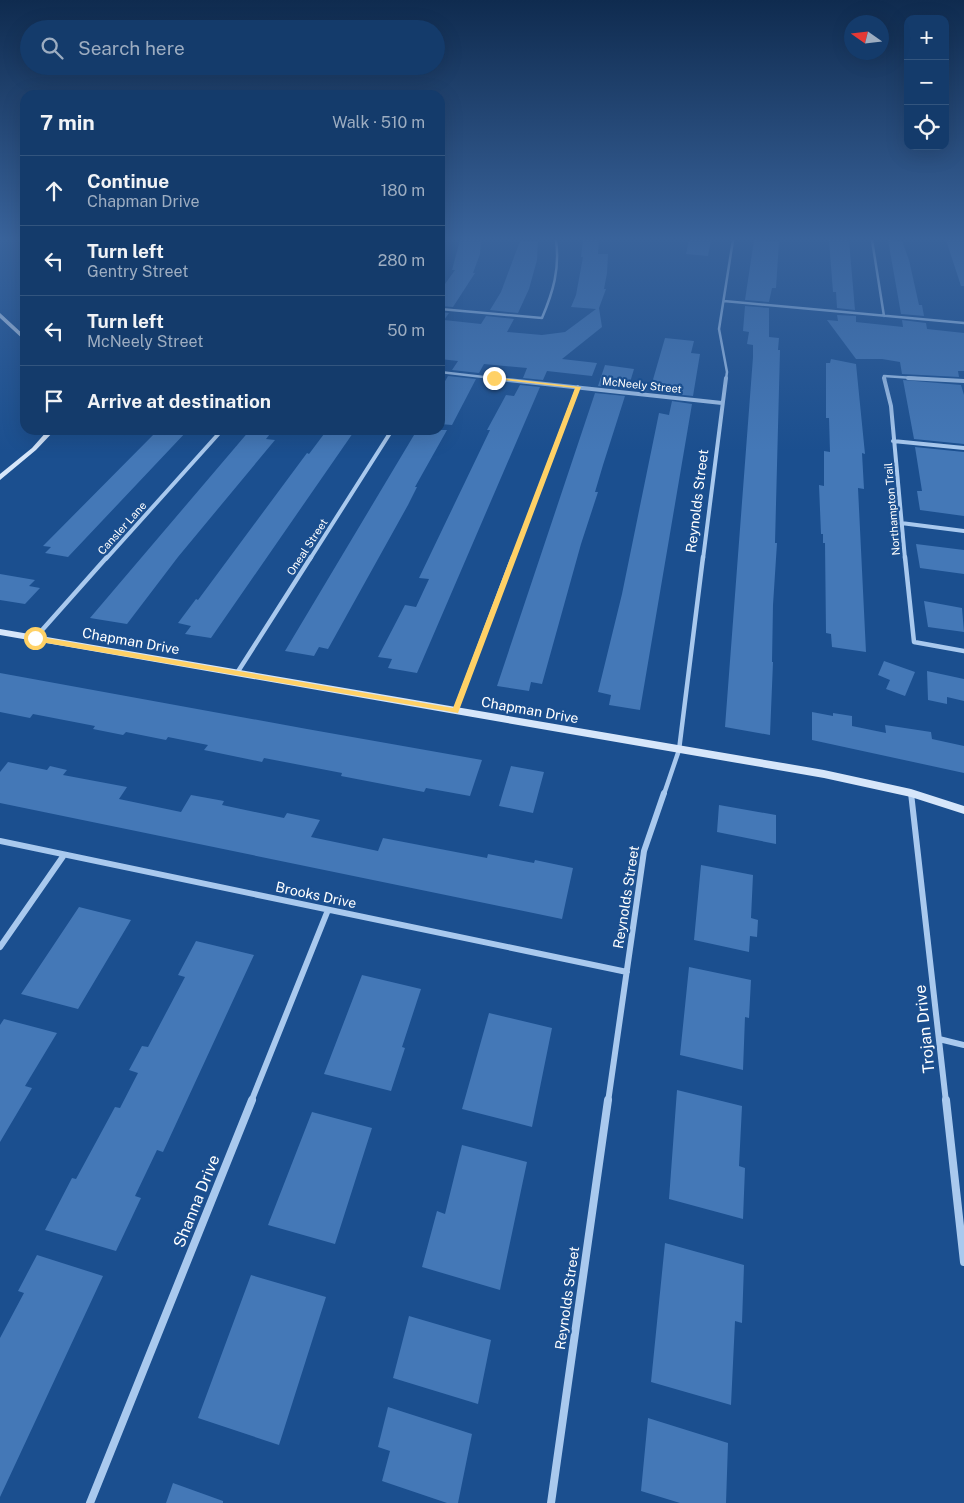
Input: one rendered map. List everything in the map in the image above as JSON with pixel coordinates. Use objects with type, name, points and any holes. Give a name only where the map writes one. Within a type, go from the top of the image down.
[{"type":"street","points":[[453,310],[542,318],[545,310]]},
{"type":"street","name":"Reynolds Street","points":[[551,1503],[644,851],[679,750],[727,372],[719,329],[722,310]]},
{"type":"street","points":[[821,310],[964,323]]},
{"type":"street","points":[[883,310],[884,316]]},
{"type":"street","points":[[0,315],[20,334]]},
{"type":"street","name":"McNeely Street","points":[[445,373],[722,403]]},
{"type":"street","name":"Northampton Trail","points":[[964,381],[884,376],[891,406],[914,642],[964,652]]},
{"type":"street","points":[[455,711],[578,387]]},
{"type":"street","points":[[0,478],[47,435]]},
{"type":"street","name":"Cansler Lane","points":[[35,638],[218,435]]},
{"type":"street","name":"Oneal Street","points":[[237,673],[389,435]]},
{"type":"street","points":[[894,441],[964,448]]},
{"type":"street","points":[[901,523],[964,531]]},
{"type":"street","name":"Chapman Drive","points":[[0,632],[824,774],[911,793],[964,810]]},
{"type":"street","name":"Trojan Drive","points":[[911,793],[964,1262]]},
{"type":"street","name":"Brooks Drive","points":[[0,841],[627,972]]},
{"type":"street","points":[[0,947],[64,855]]},
{"type":"street","name":"Shanna Drive","points":[[90,1503],[328,910]]},
{"type":"street","points":[[939,1039],[964,1045]]},
{"type":"building","points":[[491,310],[519,310],[518,313]]},
{"type":"building","points":[[594,310],[599,310],[602,327],[562,359],[597,363],[592,376],[547,371],[543,380],[523,378],[527,368],[484,364],[479,373],[452,370],[458,361],[445,360],[445,320],[481,324],[486,316],[514,319],[507,332],[542,335],[565,332]]},
{"type":"building","points":[[745,310],[769,310],[769,337],[779,338],[778,350],[780,350],[775,543],[777,543],[773,605],[770,735],[725,727],[753,357],[753,345],[747,344],[749,332],[743,331]]},
{"type":"building","points":[[900,310],[923,310],[924,316],[901,314]]},
{"type":"building","points":[[837,315],[856,316],[856,322],[903,327],[902,320],[926,323],[927,329],[964,333],[964,371],[958,371],[959,377],[902,374],[900,362],[882,359],[856,359],[827,320],[838,321]]},
{"type":"building","points":[[665,338],[694,341],[691,353],[700,354],[693,396],[673,394],[675,386],[652,383]]},
{"type":"building","points":[[831,359],[856,364],[865,454],[862,453],[864,489],[858,488],[866,652],[832,647],[831,634],[826,633],[825,543],[823,543],[823,534],[821,534],[819,485],[824,486],[824,451],[830,452],[829,418],[826,418],[826,363],[830,363]]},
{"type":"building","points":[[605,365],[634,369],[628,389],[598,386]]},
{"type":"building","points":[[448,376],[476,379],[452,425],[445,424],[445,381]]},
{"type":"building","points":[[903,380],[961,385],[964,395],[964,444],[914,439]]},
{"type":"building","points":[[520,385],[540,387],[417,673],[388,668],[392,659],[378,657],[405,605],[416,607],[429,579],[419,578],[490,430],[487,430],[506,395],[514,396]]},
{"type":"building","points":[[595,393],[625,396],[595,492],[598,492],[581,544],[542,684],[531,682],[529,691],[497,686]]},
{"type":"building","points":[[672,401],[692,404],[640,710],[609,705],[611,695],[598,692],[622,594],[659,413],[669,415]]},
{"type":"building","points":[[153,435],[183,435],[68,557],[45,553],[51,547],[43,546]]},
{"type":"building","points":[[246,435],[269,435],[266,439],[275,440],[178,557],[127,624],[90,618]]},
{"type":"building","points":[[323,435],[352,435],[211,638],[185,634],[191,626],[178,623],[196,599],[198,600],[307,453],[309,454]]},
{"type":"building","points":[[414,435],[444,435],[415,487],[417,487],[408,505],[328,649],[319,647],[314,656],[285,651]]},
{"type":"building","points":[[915,447],[964,452],[964,516],[920,510],[917,491],[922,491]]},
{"type":"building","points":[[916,544],[964,550],[964,574],[920,568]]},
{"type":"building","points":[[0,574],[35,580],[29,586],[40,588],[25,604],[0,600]]},
{"type":"building","points":[[924,601],[962,608],[964,632],[928,627]]},
{"type":"building","points":[[884,661],[915,672],[905,696],[886,689],[890,680],[878,675]]},
{"type":"building","points":[[927,671],[964,679],[964,701],[947,697],[947,704],[928,700]]},
{"type":"building","points":[[0,673],[482,760],[470,796],[426,788],[424,792],[341,776],[342,773],[264,758],[262,762],[204,750],[208,745],[168,737],[166,740],[126,732],[123,735],[93,729],[95,726],[33,714],[30,718],[0,712]]},
{"type":"building","points":[[812,712],[833,716],[833,713],[852,716],[852,726],[886,733],[885,725],[931,732],[932,739],[964,746],[964,773],[812,740]]},
{"type":"building","points":[[8,762],[47,770],[50,766],[67,770],[63,775],[127,787],[119,799],[181,812],[191,795],[224,801],[222,805],[284,818],[287,813],[320,820],[311,837],[378,851],[383,838],[487,858],[488,854],[534,863],[535,860],[573,868],[562,919],[0,803],[0,772]]},
{"type":"building","points":[[511,766],[544,772],[533,813],[499,806]]},
{"type":"building","points":[[719,805],[776,815],[776,844],[717,832]]},
{"type":"building","points":[[701,865],[753,875],[751,918],[758,920],[757,937],[750,936],[749,952],[694,940]]},
{"type":"building","points":[[79,907],[131,920],[78,1009],[21,994]]},
{"type":"building","points":[[196,941],[254,955],[163,1152],[157,1150],[135,1196],[141,1198],[116,1251],[45,1230],[72,1178],[76,1179],[115,1107],[120,1108],[138,1073],[129,1070],[142,1046],[148,1047],[185,977],[178,975]]},
{"type":"building","points":[[689,967],[751,980],[749,1018],[745,1017],[743,1070],[680,1055]]},
{"type":"building","points":[[362,975],[421,989],[402,1047],[405,1048],[391,1091],[324,1074]]},
{"type":"building","points":[[489,1013],[552,1028],[532,1127],[462,1109]]},
{"type":"building","points":[[4,1019],[57,1033],[25,1086],[32,1088],[0,1142],[0,1025]]},
{"type":"building","points":[[677,1090],[742,1106],[739,1166],[745,1168],[743,1219],[669,1199]]},
{"type":"building","points":[[312,1112],[372,1128],[335,1244],[268,1225]]},
{"type":"building","points":[[462,1145],[527,1162],[500,1290],[422,1267],[437,1211],[445,1214]]},
{"type":"building","points":[[665,1243],[744,1265],[742,1323],[735,1321],[731,1405],[651,1382]]},
{"type":"building","points":[[37,1255],[103,1276],[0,1497],[0,1338],[24,1293],[18,1291]]},
{"type":"building","points":[[251,1275],[326,1297],[279,1445],[198,1418]]},
{"type":"building","points":[[409,1316],[491,1340],[478,1404],[393,1378]]},
{"type":"building","points":[[388,1407],[472,1434],[458,1503],[447,1503],[382,1481],[390,1451],[378,1447]]},
{"type":"building","points":[[648,1418],[728,1443],[726,1503],[680,1503],[641,1491]]},
{"type":"building","points":[[173,1483],[223,1501],[223,1503],[166,1503]]},
{"type":"route","points":[[35,638],[455,711],[578,387],[494,378]]}]
